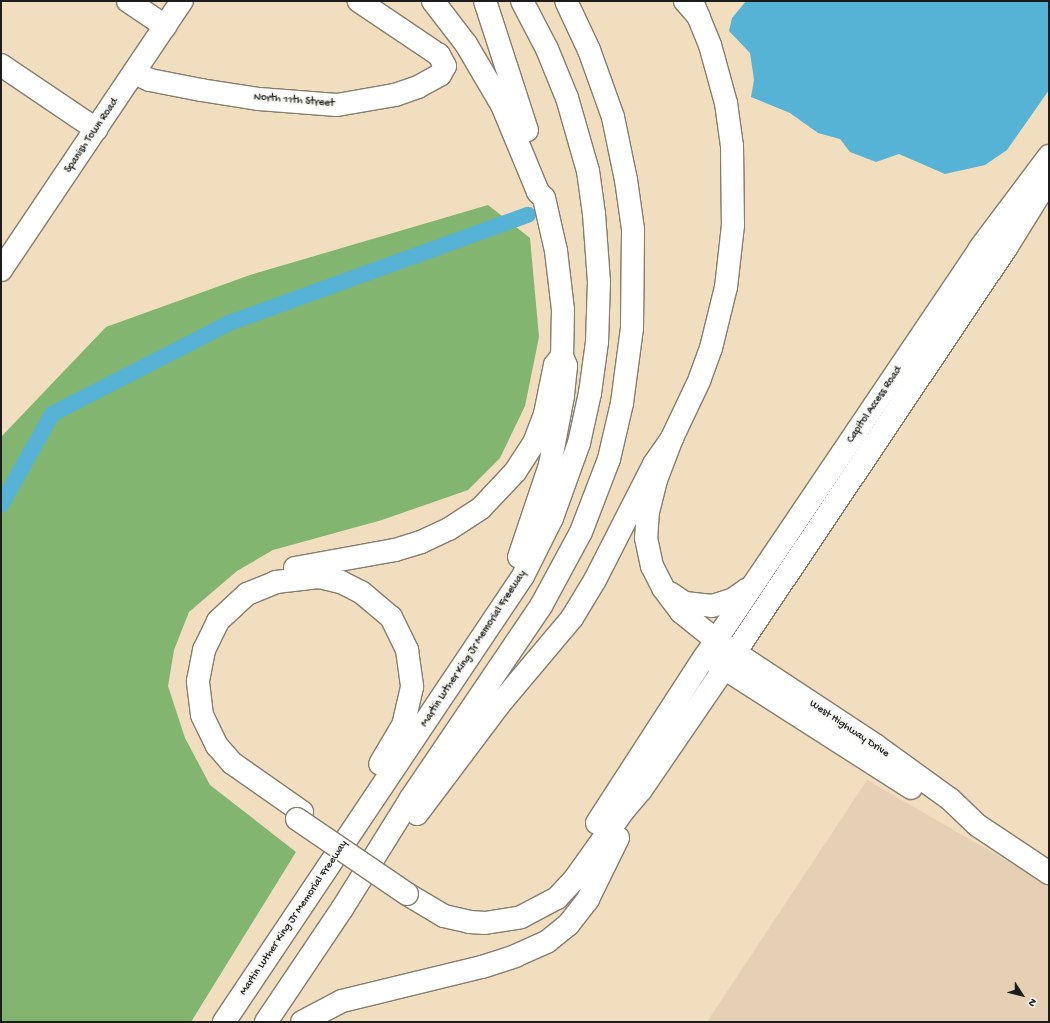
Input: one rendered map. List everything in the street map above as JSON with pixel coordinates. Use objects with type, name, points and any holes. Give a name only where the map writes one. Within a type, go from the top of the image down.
[{"type":"main road","points":[[128,1],[165,26]]},
{"type":"main road","name":"Spanish Town Road","points":[[1,270],[182,1]]},
{"type":"main road","name":"North 11th Street","points":[[134,73],[150,80],[201,90],[259,99],[337,105],[375,101],[418,87],[437,77],[445,66],[444,60],[430,48],[359,1]]},
{"type":"main road","points":[[433,1],[484,70],[510,120],[538,192],[544,198]]},
{"type":"main road","points":[[485,1],[545,189],[544,198],[553,235],[560,281],[562,356],[566,366],[555,444],[504,606]]},
{"type":"main road","name":"Martin Luther King Jr Memorial Freeway","points":[[224,1022],[504,606],[539,546],[570,471],[590,393],[599,316],[597,244],[588,171],[560,81],[522,1]]},
{"type":"main road","points":[[266,1022],[342,909],[411,798],[522,634],[558,576],[593,503],[616,432],[632,328],[633,229],[613,117],[589,50],[566,1]]},
{"type":"main road","points":[[342,909],[498,706],[572,618],[595,580],[654,464],[672,438],[700,379],[711,348],[726,288],[733,225],[734,179],[730,124],[718,73],[692,6]]},
{"type":"main road","points":[[1,65],[96,129]]},
{"type":"main road","name":"Capitol Access Road","points":[[410,890],[441,904],[480,913],[518,906],[546,890],[567,868],[711,648],[980,248],[1049,156]]},
{"type":"main road","name":"Capitol Access Road","points":[[641,790],[730,661],[1006,248],[1049,179]]},
{"type":"main road","points":[[299,815],[225,771],[211,756],[202,740],[192,714],[187,681],[190,658],[200,631],[225,599],[257,578],[281,570],[395,550],[421,542],[449,529],[481,508],[515,472],[534,443],[545,414],[556,365],[562,356]]},
{"type":"main road","name":"West Highway Drive","points":[[672,438],[652,493],[646,526],[652,566],[663,588],[711,648],[943,809],[977,825],[1049,873]]},
{"type":"main road","points":[[269,954],[342,820],[396,740],[408,713],[411,700],[412,674],[407,650],[390,617],[361,592],[341,582],[319,577],[276,582],[254,590],[239,600],[223,615],[207,640],[198,681],[202,715],[210,736],[223,754],[242,772],[299,815],[410,890],[434,912],[470,922],[496,923],[533,913],[558,898],[574,880],[624,810],[641,790]]},
{"type":"main road","points":[[663,588],[684,603],[712,606],[732,600],[756,581]]},
{"type":"main road","points":[[302,1022],[342,1001],[482,967],[515,956],[548,941],[568,925],[588,899],[641,790]]},
{"type":"shaded area","points":[[867,780],[1049,885],[1049,1022],[707,1022]]},
{"type":"green space","points":[[488,205],[530,238],[539,337],[525,406],[500,458],[468,490],[382,520],[273,550],[237,571],[189,612],[174,650],[168,686],[185,738],[210,785],[296,852],[191,1022],[1,1022],[1,437],[106,327],[250,275]]},
{"type":"water","points":[[746,1],[1049,1],[1049,90],[1007,150],[985,165],[945,174],[899,154],[876,162],[850,152],[840,139],[818,133],[790,113],[751,97],[754,80],[750,53],[729,31],[732,18]]},
{"type":"waterway","points":[[1,505],[52,414],[229,323],[528,215]]}]
